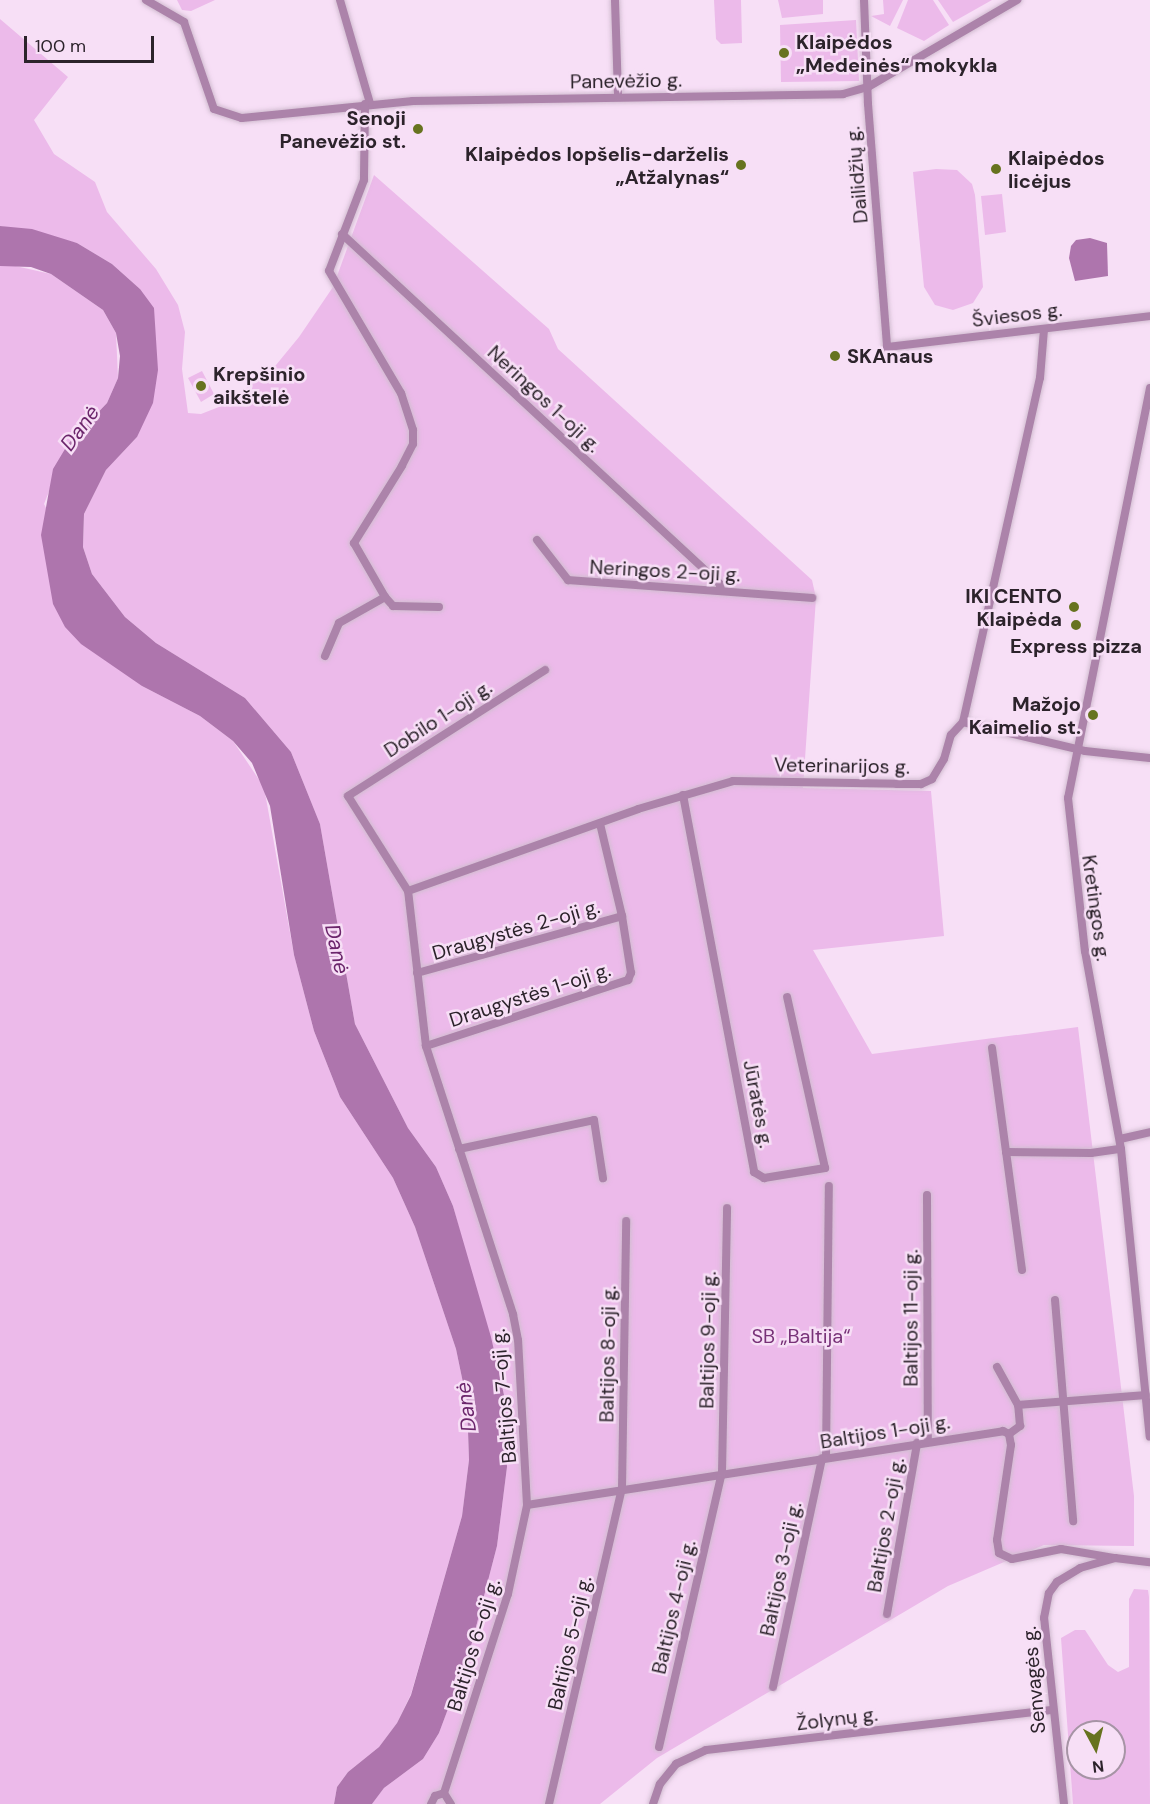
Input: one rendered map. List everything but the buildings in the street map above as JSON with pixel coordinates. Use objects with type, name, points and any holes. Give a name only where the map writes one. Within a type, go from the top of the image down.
[{"type":"street","name":"Panevėžio g.","points":[[146,0],[183,22],[214,109],[242,118],[367,104],[843,94],[868,87],[1017,0]]},
{"type":"street","points":[[340,0],[367,104],[364,180],[329,270],[401,393],[413,430],[413,444],[402,466],[354,543],[385,597],[393,606],[439,607]]},
{"type":"street","points":[[615,0],[618,98]]},
{"type":"street","name":"Dailidžių g.","points":[[864,0],[887,347]]},
{"type":"street","name":"Neringos 1-oji g.","points":[[342,234],[718,582],[721,589]]},
{"type":"street","name":"Šviesos g.","points":[[887,347],[1150,316]]},
{"type":"street","name":"Veterinarijos g.","points":[[408,891],[683,795],[733,781],[921,784],[938,772],[951,735],[963,722],[1040,378],[1044,329]]},
{"type":"street","name":"Kretingos g.","points":[[1150,388],[1075,748],[1068,798],[1072,858],[1120,1139],[1150,1437]]},
{"type":"street","name":"Neringos 2-oji g.","points":[[537,540],[568,580],[721,589],[812,598]]},
{"type":"street","points":[[325,656],[339,623],[385,597]]},
{"type":"street","name":"Dobilo 1-oji g.","points":[[408,891],[348,796],[545,670]]},
{"type":"street","points":[[963,722],[1075,748],[1150,758]]},
{"type":"street","name":"Jūratės g.","points":[[683,795],[754,1172],[764,1178],[825,1168],[787,997]]},
{"type":"street","name":"Draugystės 1-oji g.","points":[[426,1046],[628,980],[631,974],[622,916],[600,824]]},
{"type":"street","name":"Baltijos 7-oji g.","points":[[408,891],[426,1046],[516,1329],[527,1505]]},
{"type":"street","name":"Draugystės 2-oji g.","points":[[417,974],[622,916]]},
{"type":"street","points":[[992,1048],[1022,1270]]},
{"type":"street","points":[[459,1149],[594,1120],[603,1178]]},
{"type":"street","points":[[1120,1139],[1150,1132]]},
{"type":"street","points":[[1006,1152],[1121,1149]]},
{"type":"street","name":"Baltijos 3-oji g.","points":[[773,1687],[824,1458],[829,1186]]},
{"type":"street","name":"Baltijos 11-oji g.","points":[[927,1195],[928,1441]]},
{"type":"street","name":"Baltijos 9-oji g.","points":[[722,1473],[727,1208]]},
{"type":"street","name":"Baltijos 8-oji g.","points":[[622,1489],[626,1221]]},
{"type":"street","points":[[1055,1300],[1074,1521]]},
{"type":"street","points":[[1140,1330],[1150,1329]]},
{"type":"street","points":[[997,1366],[1018,1405],[1020,1426],[1009,1434],[1011,1445],[996,1540],[999,1553],[1012,1559],[1061,1550],[1114,1558]]},
{"type":"street","points":[[1018,1405],[1146,1395]]},
{"type":"street","name":"Baltijos 1-oji g.","points":[[527,1505],[994,1431],[1009,1434]]},
{"type":"street","name":"Baltijos 2-oji g.","points":[[887,1614],[917,1443]]},
{"type":"street","name":"Baltijos 4-oji g.","points":[[659,1748],[722,1473]]},
{"type":"street","name":"Baltijos 5-oji g.","points":[[549,1804],[622,1489]]},
{"type":"street","name":"Baltijos 6-oji g.","points":[[444,1794],[508,1594],[527,1505]]},
{"type":"street","name":"Senvagės g.","points":[[1064,1804],[1052,1710],[1044,1618],[1049,1593],[1068,1573],[1114,1558],[1150,1562]]},
{"type":"street","name":"Žolynų g.","points":[[653,1804],[660,1784],[676,1764],[706,1750],[1052,1710]]},
{"type":"street","points":[[431,1804],[435,1796],[444,1794],[451,1804]]},
{"type":"green space","points":[[177,0],[215,0],[191,11],[182,10]]},
{"type":"green space","points":[[714,0],[741,0],[742,43],[721,44],[716,39]]},
{"type":"green space","points":[[778,0],[823,0],[823,14],[782,18]]},
{"type":"green space","points":[[883,0],[903,0],[890,26],[871,16],[884,14]]},
{"type":"green space","points":[[908,0],[933,0],[949,25],[924,41],[897,28]]},
{"type":"green space","points":[[938,0],[992,0],[953,22]]},
{"type":"green space","name":"SB „Baltija“","points":[[0,19],[68,77],[34,120],[54,154],[95,182],[107,212],[156,269],[178,305],[185,332],[182,369],[188,413],[201,414],[224,405],[276,365],[299,337],[333,287],[374,175],[549,329],[558,349],[812,580],[816,598],[803,788],[931,791],[944,936],[813,950],[872,1054],[1078,1027],[1134,1496],[1134,1546],[1044,1545],[948,1586],[657,1758],[600,1804],[372,1804],[384,1788],[423,1759],[439,1733],[470,1650],[497,1546],[507,1467],[504,1395],[453,1206],[436,1167],[408,1128],[355,1024],[320,824],[291,752],[245,698],[156,643],[125,617],[92,574],[83,547],[84,514],[106,470],[137,437],[140,289],[112,264],[77,243],[0,226]]},
{"type":"green space","points":[[856,20],[859,81],[781,82],[780,25]]},
{"type":"green space","points":[[936,169],[957,170],[972,184],[975,195],[983,287],[973,303],[953,310],[935,305],[924,287],[913,172]]},
{"type":"green space","points":[[1002,194],[1006,232],[985,235],[981,196]]},
{"type":"green space","points":[[11,265],[51,274],[103,310],[116,333],[118,378],[107,403],[68,444],[44,504],[142,686],[200,716],[233,741],[264,787],[294,955],[314,1031],[340,1097],[393,1178],[415,1227],[456,1349],[467,1402],[469,1460],[462,1516],[411,1694],[397,1723],[379,1747],[348,1772],[337,1787],[334,1804],[0,1804],[0,266]]},
{"type":"green space","name":"Krepšinio aikštelė","points":[[202,371],[214,394],[201,402],[188,378]]},
{"type":"green space","points":[[1134,1589],[1148,1590],[1150,1804],[1073,1804],[1071,1780],[1126,1780],[1126,1720],[1067,1720],[1061,1638],[1075,1630],[1085,1630],[1108,1665],[1118,1672],[1129,1667],[1129,1599]]},
{"type":"water","name":"Danė","points":[[0,226],[32,229],[77,243],[112,264],[140,289],[154,308],[158,370],[153,403],[137,437],[106,470],[84,514],[83,547],[92,574],[125,617],[156,643],[245,698],[291,752],[320,824],[355,1024],[408,1128],[436,1167],[453,1206],[491,1337],[504,1395],[507,1467],[497,1546],[470,1650],[439,1733],[423,1759],[384,1788],[372,1804],[334,1804],[337,1787],[348,1772],[379,1747],[397,1723],[411,1695],[462,1516],[469,1460],[467,1402],[456,1349],[415,1227],[393,1178],[340,1097],[314,1031],[294,955],[270,806],[252,763],[233,741],[200,716],[142,686],[81,644],[65,627],[53,604],[41,535],[53,469],[68,444],[107,403],[118,378],[120,356],[116,333],[103,310],[51,274],[31,267],[0,266]]},
{"type":"water","points":[[1090,238],[1107,243],[1108,276],[1075,281],[1069,258],[1071,246],[1076,240]]},
{"type":"place","name":"Klaipėdos „Medeinės“ mokykla","points":[[784,53]]},
{"type":"place","name":"Senoji Panevėžio st.","points":[[418,129]]},
{"type":"place","name":"Klaipėdos lopšelis-darželis „Atžalynas“","points":[[741,165]]},
{"type":"place","name":"Klaipėdos licėjus","points":[[996,169]]},
{"type":"place","name":"SKAnaus","points":[[835,356]]},
{"type":"place","name":"Krepšinio aikštelė","points":[[201,386]]},
{"type":"place","name":"IKI CENTO Klaipėda","points":[[1074,607]]},
{"type":"place","name":"Express pizza","points":[[1076,625]]},
{"type":"place","name":"Mažojo Kaimelio st.","points":[[1093,715]]}]
